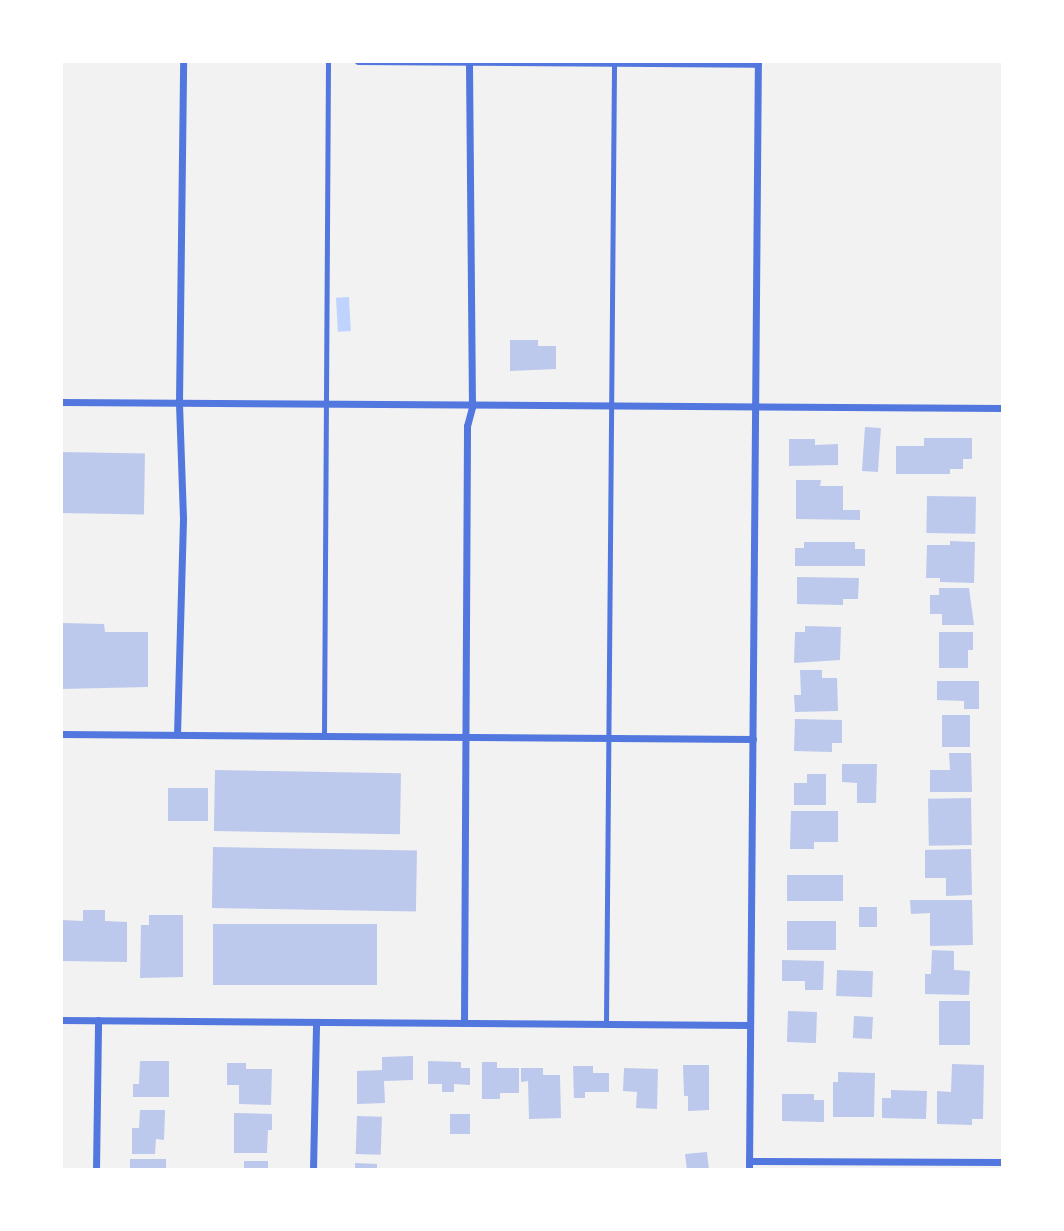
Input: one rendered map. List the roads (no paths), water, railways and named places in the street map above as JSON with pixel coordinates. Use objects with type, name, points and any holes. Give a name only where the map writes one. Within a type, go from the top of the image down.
[{"type":"street","points":[[177,734],[183,518],[179,402],[183,61]]},
{"type":"street","points":[[358,61],[758,63],[749,1166],[1003,1162]]},
{"type":"street","points":[[464,1023],[467,426],[472,407],[469,62]]},
{"type":"street","points":[[61,402],[324,402],[472,407],[1003,408]]},
{"type":"street","points":[[61,734],[753,739]]},
{"type":"street","points":[[61,1020],[750,1025]]},
{"type":"street","points":[[96,1170],[98,1020]]},
{"type":"street","points":[[313,1170],[316,1022]]},
{"type":"lane","points":[[324,736],[328,61]]},
{"type":"lane","points":[[606,1024],[614,63]]},
{"type":"water","points":[[349,297],[351,331],[338,332],[336,298]]}]
